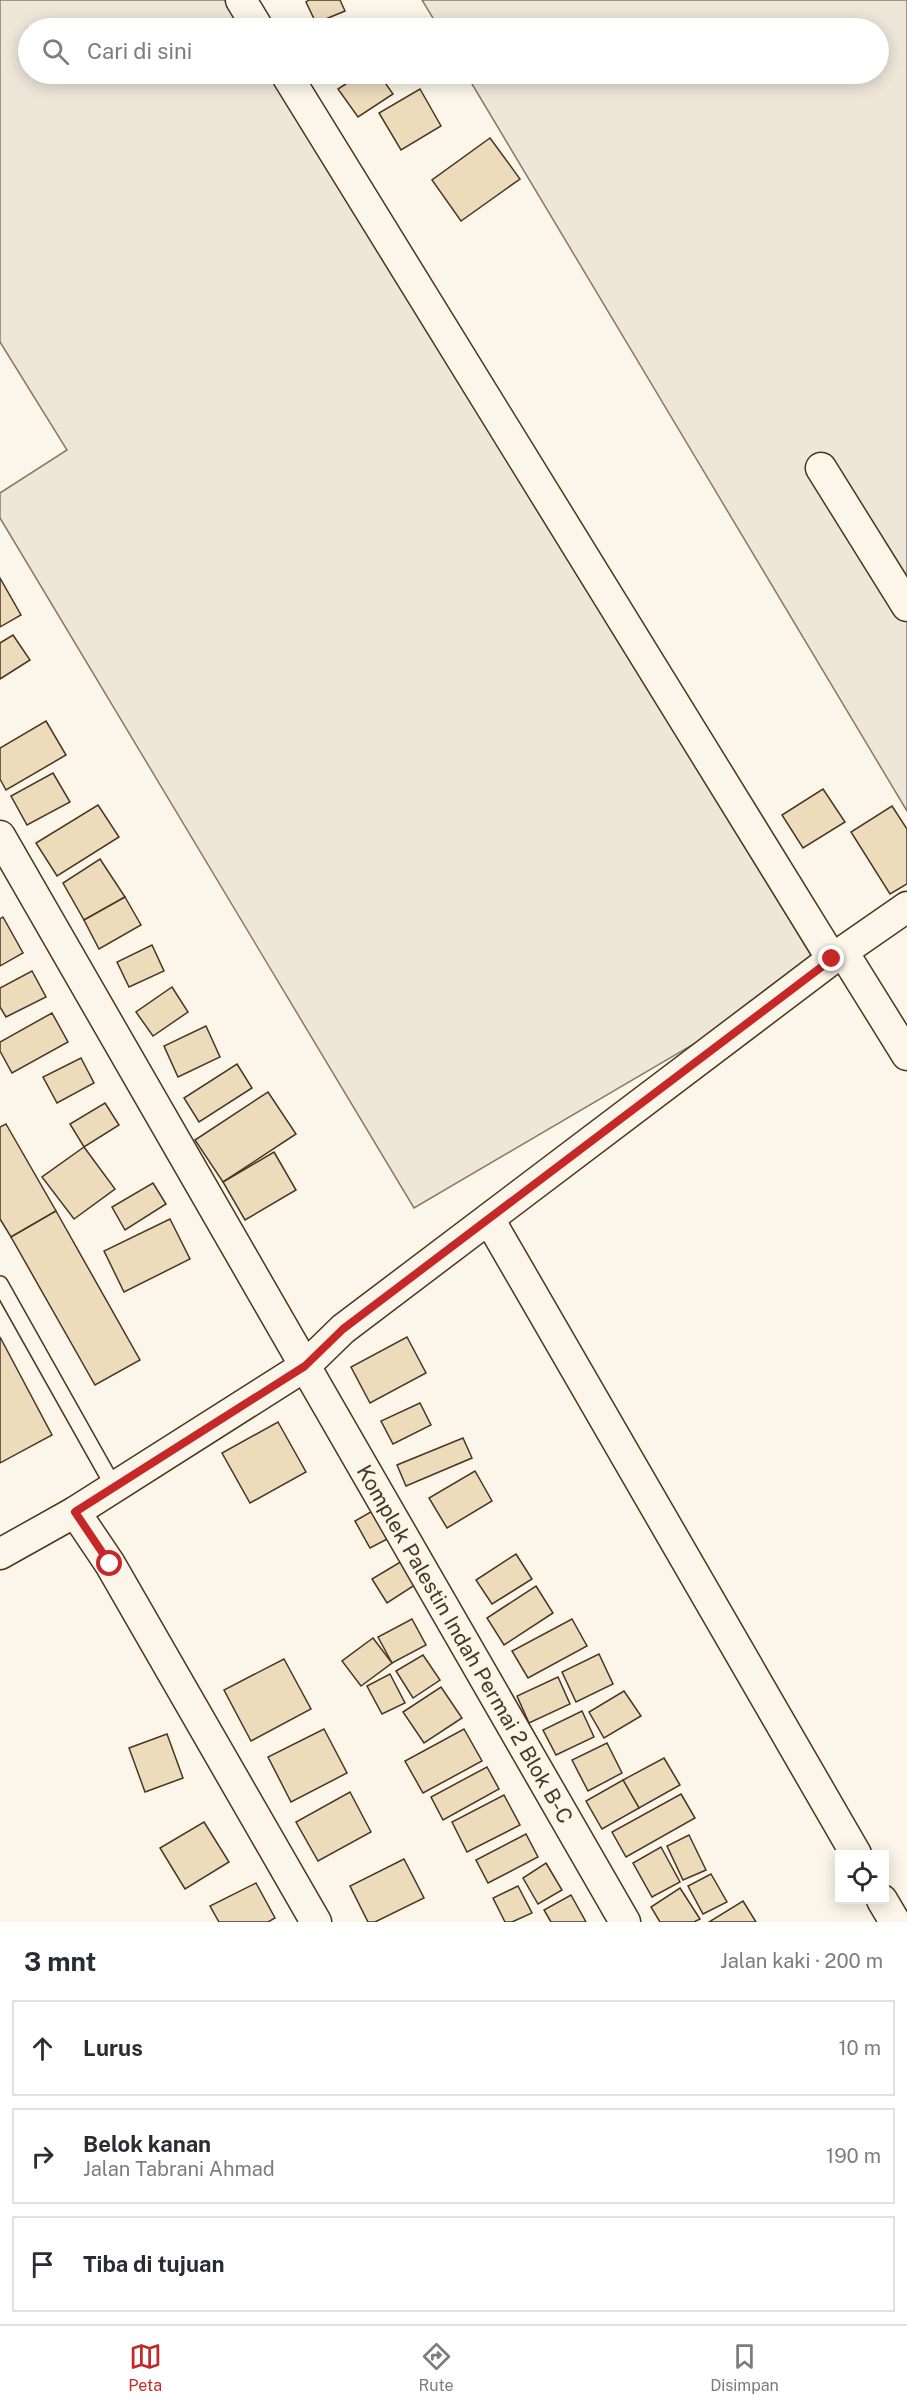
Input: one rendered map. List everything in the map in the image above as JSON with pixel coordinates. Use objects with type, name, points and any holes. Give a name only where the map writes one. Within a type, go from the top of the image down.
[{"type":"street","points":[[241,0],[252,18]]},
{"type":"street","points":[[292,84],[837,956],[907,1055]]},
{"type":"street","points":[[821,468],[907,606]]},
{"type":"street","name":"Komplek Palestin Indah Permai 2 Blok B-C","points":[[0,836],[625,1922]]},
{"type":"street","points":[[0,1554],[75,1512],[305,1366],[343,1329],[837,956],[907,907]]},
{"type":"street","points":[[489,1219],[854,1850]]},
{"type":"street","points":[[75,1512],[116,1575],[316,1922]]},
{"type":"street","points":[[885,1904],[895,1922]]},
{"type":"lane","points":[[0,1284],[114,1487]]},
{"type":"shaded area","points":[[0,0],[232,0],[243,18],[18,18],[18,84],[282,84],[820,970],[414,1208],[0,518],[0,493],[67,450],[0,342]]},
{"type":"shaded area","points":[[422,0],[907,0],[907,811],[472,84],[889,84],[889,18],[433,18]]},
{"type":"building","points":[[309,0],[340,0],[345,11],[328,18],[314,18],[306,2]]},
{"type":"building","points":[[346,84],[386,84],[393,94],[358,117],[338,89]]},
{"type":"building","points":[[420,89],[441,126],[401,150],[379,113]]},
{"type":"building","points":[[490,138],[520,179],[461,221],[432,180]]},
{"type":"building","points":[[0,578],[21,615],[0,627]]},
{"type":"building","points":[[13,635],[30,660],[0,679],[0,643]]},
{"type":"building","points":[[46,721],[66,755],[6,790],[0,779],[0,748]]},
{"type":"building","points":[[53,773],[70,802],[27,825],[11,796]]},
{"type":"building","points":[[823,789],[845,822],[803,848],[782,815]]},
{"type":"building","points":[[98,805],[119,837],[57,876],[36,843]]},
{"type":"building","points":[[892,806],[907,829],[907,884],[890,894],[851,832]]},
{"type":"building","points":[[100,859],[125,897],[84,920],[63,883]]},
{"type":"building","points":[[125,897],[141,925],[99,949],[84,920]]},
{"type":"building","points":[[3,917],[23,953],[0,966],[0,919]]},
{"type":"building","points":[[152,945],[164,971],[129,987],[117,962]]},
{"type":"building","points":[[32,971],[46,997],[6,1017],[0,1007],[0,988]]},
{"type":"building","points":[[172,987],[188,1012],[153,1036],[136,1012]]},
{"type":"building","points":[[52,1013],[68,1042],[12,1073],[0,1051],[0,1042]]},
{"type":"building","points":[[206,1026],[220,1057],[178,1077],[164,1046]]},
{"type":"building","points":[[81,1058],[94,1083],[57,1103],[43,1077]]},
{"type":"building","points":[[237,1064],[252,1088],[199,1122],[184,1098]]},
{"type":"building","points":[[268,1092],[296,1134],[223,1182],[195,1140]]},
{"type":"building","points":[[105,1103],[119,1125],[84,1147],[70,1124]]},
{"type":"building","points":[[6,1124],[56,1211],[11,1237],[0,1219],[0,1127]]},
{"type":"building","points":[[84,1147],[115,1189],[74,1219],[42,1177]]},
{"type":"building","points":[[274,1152],[296,1190],[245,1220],[223,1182]]},
{"type":"building","points":[[153,1183],[166,1204],[125,1230],[112,1207]]},
{"type":"building","points":[[56,1211],[140,1360],[95,1385],[11,1237]]},
{"type":"building","points":[[170,1219],[190,1259],[124,1292],[104,1251]]},
{"type":"building","points":[[0,1337],[52,1435],[0,1463]]},
{"type":"building","points":[[407,1337],[426,1373],[370,1403],[351,1367]]},
{"type":"building","points":[[420,1403],[431,1425],[393,1444],[381,1421]]},
{"type":"building","points":[[278,1422],[306,1472],[250,1503],[222,1453]]},
{"type":"building","points":[[463,1438],[472,1458],[406,1486],[397,1465]]},
{"type":"building","points":[[475,1471],[492,1501],[447,1528],[429,1498]]},
{"type":"building","points":[[381,1506],[397,1534],[370,1548],[355,1521]]},
{"type":"building","points":[[516,1554],[532,1579],[492,1604],[476,1580]]},
{"type":"building","points":[[407,1558],[421,1581],[387,1603],[372,1579]]},
{"type":"building","points":[[536,1586],[553,1613],[504,1645],[487,1618]]},
{"type":"building","points":[[412,1619],[426,1645],[392,1663],[378,1637]]},
{"type":"building","points":[[572,1619],[587,1646],[528,1678],[512,1651]]},
{"type":"building","points":[[373,1638],[392,1663],[361,1686],[342,1661]]},
{"type":"building","points":[[599,1654],[613,1684],[576,1702],[562,1672]]},
{"type":"building","points":[[423,1655],[440,1680],[413,1698],[396,1671]]},
{"type":"building","points":[[284,1659],[311,1709],[251,1741],[224,1690]]},
{"type":"building","points":[[390,1674],[405,1703],[382,1714],[367,1686]]},
{"type":"building","points":[[558,1677],[570,1704],[529,1723],[517,1696]]},
{"type":"building","points":[[441,1687],[462,1718],[424,1743],[403,1712]]},
{"type":"building","points":[[624,1691],[641,1716],[604,1738],[589,1712]]},
{"type":"building","points":[[582,1711],[594,1737],[556,1755],[543,1730]]},
{"type":"building","points":[[324,1729],[347,1773],[291,1802],[268,1757]]},
{"type":"building","points":[[464,1729],[482,1761],[423,1793],[405,1761]]},
{"type":"building","points":[[167,1734],[183,1778],[145,1792],[129,1748]]},
{"type":"building","points":[[607,1743],[622,1773],[588,1791],[572,1760]]},
{"type":"building","points":[[664,1758],[680,1785],[639,1808],[623,1780]]},
{"type":"building","points":[[487,1767],[499,1789],[443,1820],[431,1797]]},
{"type":"building","points":[[623,1780],[639,1808],[602,1829],[586,1801]]},
{"type":"building","points":[[350,1792],[371,1832],[318,1861],[296,1822]]},
{"type":"building","points":[[681,1794],[695,1818],[626,1857],[612,1832]]},
{"type":"building","points":[[504,1795],[520,1825],[467,1852],[452,1822]]},
{"type":"building","points":[[204,1822],[229,1862],[185,1889],[160,1848]]},
{"type":"building","points":[[526,1834],[538,1857],[488,1883],[476,1860]]},
{"type":"building","points":[[689,1835],[706,1870],[683,1880],[667,1846]]},
{"type":"building","points":[[661,1847],[680,1882],[652,1897],[633,1863]]},
{"type":"building","points":[[404,1859],[424,1898],[375,1922],[368,1922],[350,1886]]},
{"type":"building","points":[[546,1863],[562,1890],[538,1904],[523,1878]]},
{"type":"building","points":[[711,1874],[727,1902],[703,1914],[688,1886]]},
{"type":"building","points":[[256,1883],[275,1918],[268,1922],[219,1922],[210,1906]]},
{"type":"building","points":[[518,1886],[532,1913],[512,1922],[505,1922],[493,1898]]},
{"type":"building","points":[[680,1888],[700,1919],[694,1922],[660,1922],[651,1907]]},
{"type":"building","points":[[571,1895],[586,1922],[551,1922],[544,1910]]},
{"type":"building","points":[[743,1901],[756,1922],[709,1922]]},
{"type":"route","points":[[110,1564],[75,1512],[305,1366],[343,1329],[832,959]]}]
